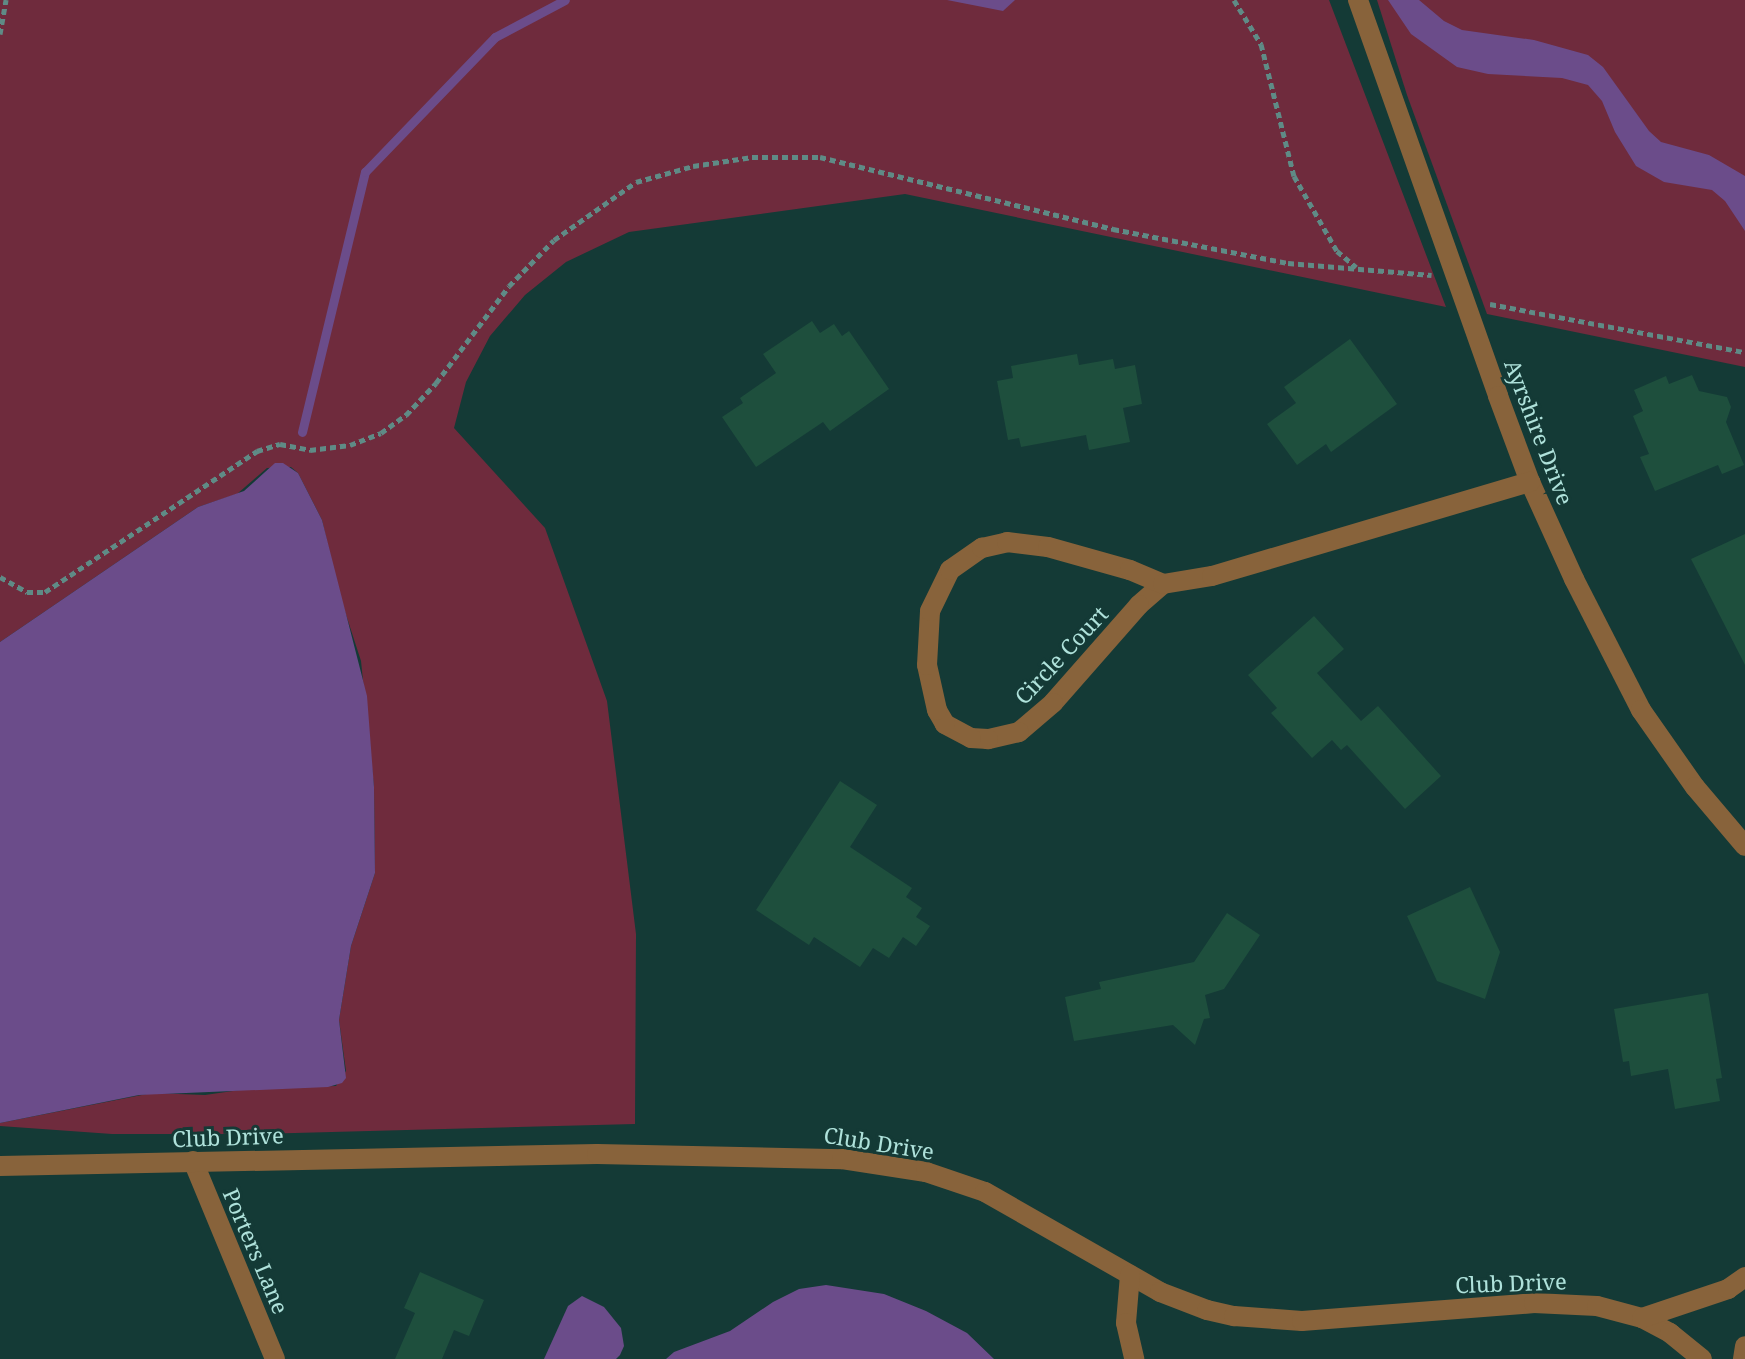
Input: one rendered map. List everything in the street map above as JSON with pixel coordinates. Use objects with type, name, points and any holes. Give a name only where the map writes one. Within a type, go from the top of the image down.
[{"type":"street","name":"Ayrshire Drive","points":[[1358,0],[1530,482],[1595,624],[1641,710],[1695,787],[1745,846]]},
{"type":"street","points":[[1163,584],[1212,576],[1530,482]]},
{"type":"street","name":"Circle Court","points":[[995,544],[1027,544],[1097,559],[1163,584],[1139,605],[1053,703],[1019,732],[988,739],[971,738],[945,724],[937,710],[927,665],[930,611],[950,570],[964,558],[995,544]]},
{"type":"street","name":"Club Drive","points":[[0,1166],[597,1154],[796,1156],[894,1165],[957,1181],[1011,1205],[1160,1292],[1207,1310],[1268,1320],[1343,1319],[1534,1303],[1597,1306],[1642,1318],[1670,1333],[1702,1359]]},
{"type":"street","name":"Porters Lane","points":[[193,1161],[275,1359]]},
{"type":"street","points":[[1130,1275],[1126,1323],[1134,1359]]},
{"type":"street","points":[[1642,1318],[1728,1289],[1745,1277]]},
{"type":"street","points":[[1743,1359],[1745,1346]]},
{"type":"path","points":[[0,34],[6,0]]},
{"type":"path","points":[[1234,0],[1261,44],[1283,142],[1294,176],[1337,251],[1356,267]]},
{"type":"path","points":[[0,577],[27,592],[45,592],[257,451],[280,444],[310,450],[350,445],[381,433],[406,415],[436,383],[509,286],[554,240],[636,182],[693,166],[752,157],[820,157],[1113,229],[1288,263],[1436,275],[1484,303],[1745,352]]},
{"type":"shaded area","points":[[0,0],[1329,0],[1446,307],[905,194],[629,232],[566,262],[525,295],[490,336],[466,382],[454,428],[545,528],[607,701],[636,934],[635,1124],[257,1134],[112,1134],[0,1126],[0,1123],[152,1093],[205,1095],[247,1089],[336,1086],[346,1071],[339,1020],[351,946],[375,873],[374,787],[361,661],[339,593],[322,520],[298,473],[291,467],[267,468],[237,494],[198,507],[0,642]]},
{"type":"shaded area","points":[[947,0],[1015,0],[1003,11]]},
{"type":"shaded area","points":[[1377,0],[1745,0],[1745,367],[1487,314],[1407,95]]},
{"type":"shaded area","points":[[1388,0],[1419,0],[1444,21],[1462,30],[1534,40],[1588,55],[1603,67],[1649,131],[1661,142],[1709,155],[1745,176],[1745,231],[1725,201],[1712,190],[1664,182],[1636,166],[1615,132],[1602,101],[1588,85],[1562,78],[1488,74],[1457,67],[1411,34]]},
{"type":"shaded area","points":[[275,463],[283,463],[298,473],[322,520],[367,696],[374,787],[375,873],[351,946],[339,1020],[346,1078],[342,1083],[328,1087],[139,1095],[0,1123],[0,642],[198,507],[244,491]]},
{"type":"shaded area","points":[[826,1285],[884,1294],[926,1311],[967,1333],[994,1359],[666,1359],[674,1352],[730,1331],[773,1302],[799,1289]]},
{"type":"shaded area","points":[[582,1296],[604,1307],[621,1328],[624,1346],[620,1355],[616,1359],[544,1359],[568,1306]]},
{"type":"building","points":[[812,321],[820,333],[834,324],[842,336],[849,331],[889,389],[830,431],[823,422],[756,467],[722,417],[743,403],[740,398],[776,373],[763,354]]},
{"type":"building","points":[[1350,339],[1397,404],[1331,452],[1326,444],[1297,465],[1267,424],[1296,403],[1284,387]]},
{"type":"building","points":[[1077,354],[1079,365],[1113,359],[1115,369],[1135,365],[1142,404],[1123,408],[1130,442],[1089,450],[1086,435],[1021,447],[1019,438],[1008,440],[997,381],[1013,378],[1011,366]]},
{"type":"building","points":[[1692,375],[1699,391],[1727,397],[1731,407],[1726,422],[1744,465],[1722,474],[1718,465],[1655,491],[1640,457],[1649,454],[1633,416],[1643,411],[1634,390],[1666,376],[1669,384]]},
{"type":"building","points":[[1745,534],[1745,665],[1691,559]]},
{"type":"building","points":[[1314,616],[1344,649],[1317,673],[1361,721],[1378,706],[1441,776],[1405,809],[1347,745],[1341,750],[1332,740],[1312,758],[1271,713],[1277,708],[1248,675]]},
{"type":"building","points":[[840,781],[877,805],[850,847],[912,888],[906,897],[922,908],[916,917],[930,926],[916,946],[903,937],[889,958],[873,948],[860,967],[814,937],[809,945],[756,910]]},
{"type":"building","points":[[1470,887],[1500,952],[1485,999],[1437,981],[1407,916]]},
{"type":"building","points":[[1227,913],[1260,935],[1224,989],[1205,995],[1210,1018],[1204,1019],[1195,1045],[1173,1025],[1074,1041],[1065,997],[1101,989],[1099,982],[1194,962]]},
{"type":"building","points":[[1708,993],[1722,1078],[1716,1079],[1720,1101],[1675,1109],[1668,1069],[1631,1076],[1629,1061],[1623,1062],[1614,1009]]},
{"type":"building","points":[[420,1272],[484,1300],[469,1336],[454,1330],[442,1359],[395,1359],[415,1313],[404,1308]]},
{"type":"waterway","points":[[302,432],[365,172],[495,37],[565,0]]}]
